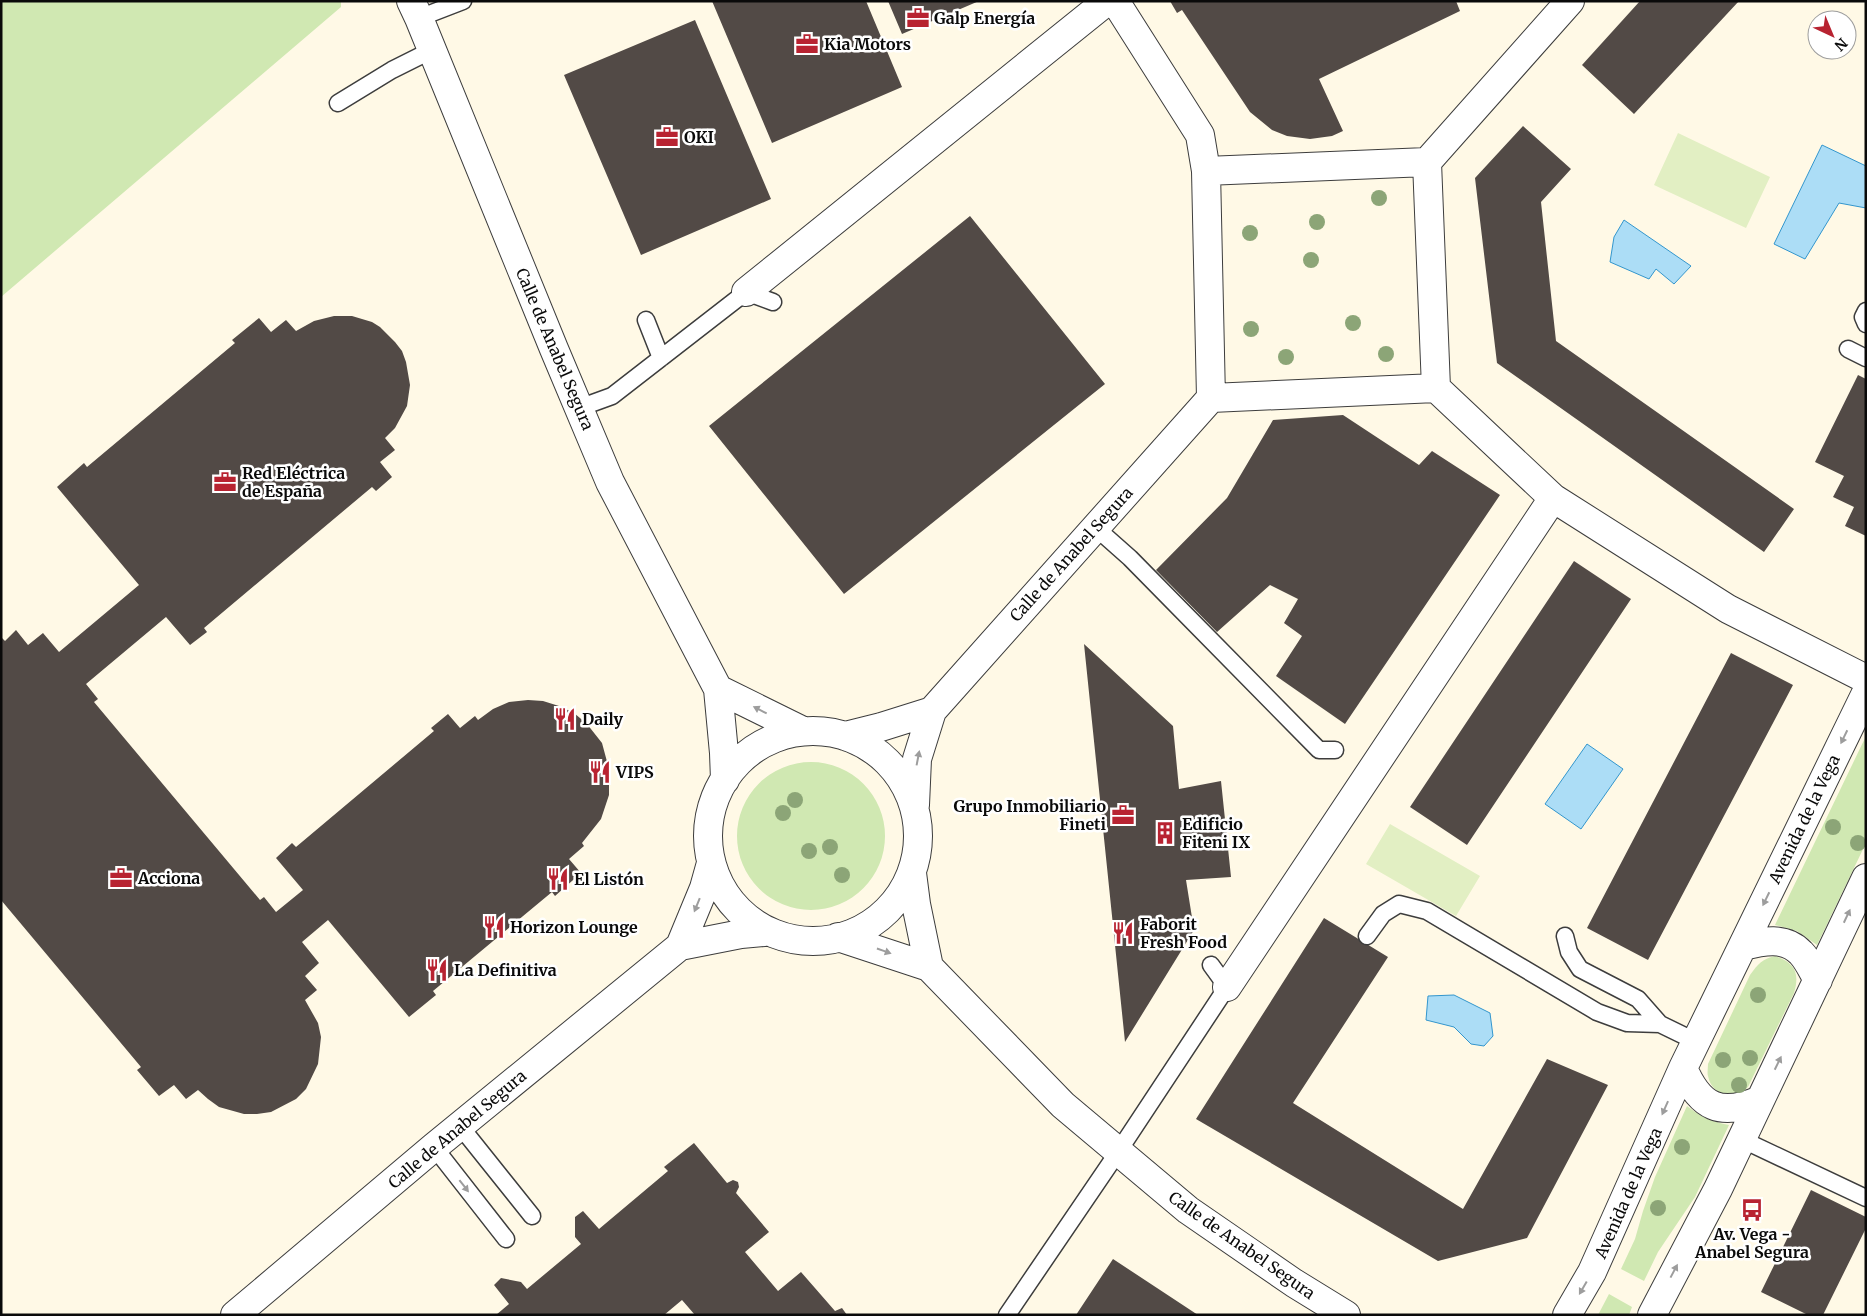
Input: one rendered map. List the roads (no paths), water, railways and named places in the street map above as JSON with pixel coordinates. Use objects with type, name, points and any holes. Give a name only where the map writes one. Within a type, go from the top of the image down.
[{"type":"street","points":[[746,292],[1107,1]]},
{"type":"street","points":[[1115,1],[1200,135],[1206,171],[1211,398],[1436,388]]},
{"type":"street","points":[[1570,1],[1427,162],[1436,388],[1553,498],[1728,609],[1866,679]]},
{"type":"street","name":"Calle de Anabel Segura","points":[[415,10],[610,482],[718,689],[725,780]]},
{"type":"street","points":[[1206,171],[1427,162]]},
{"type":"street","name":"Calle de Anabel Segura","points":[[914,806],[917,759],[932,711],[1211,398]]},
{"type":"street","points":[[1226,987],[1553,498]]},
{"type":"street","points":[[718,689],[804,731]]},
{"type":"street","name":"Avenida de la Vega","points":[[1567,1315],[1592,1272],[1683,1068],[1866,693]]},
{"type":"street","points":[[845,736],[932,711]]},
{"type":"street","points":[[804,731],[845,736],[867,746],[885,759],[903,781],[914,806],[919,834],[918,851],[912,873],[899,899],[881,918],[860,929],[838,936],[812,940],[782,940],[764,932],[737,913],[717,885],[711,863],[708,833],[713,808],[725,780],[739,759],[759,745],[775,737],[804,731]]},
{"type":"street","name":"Calle de Anabel Segura","points":[[680,946],[704,888],[711,863]]},
{"type":"street","points":[[912,873],[916,904],[930,967]]},
{"type":"street","points":[[1652,1315],[1718,1189],[1866,878]]},
{"type":"street","name":"Calle de Anabel Segura","points":[[235,1315],[434,1147],[680,946],[741,934],[764,932]]},
{"type":"street","name":"Calle de Anabel Segura","points":[[838,936],[930,967],[1063,1105],[1118,1152],[1188,1210],[1294,1283],[1346,1315]]},
{"type":"street","points":[[1743,946],[1774,940],[1791,945],[1802,954],[1818,980]]},
{"type":"street","points":[[1683,1068],[1690,1084],[1710,1105],[1727,1110],[1745,1107],[1760,1100]]},
{"type":"lane","points":[[415,10],[463,1]]},
{"type":"lane","points":[[338,103],[392,70],[432,50]]},
{"type":"lane","points":[[579,408],[612,396],[746,292],[773,302]]},
{"type":"lane","points":[[1866,310],[1863,317],[1866,324]]},
{"type":"lane","points":[[646,320],[661,358]]},
{"type":"lane","points":[[1848,349],[1866,358]]},
{"type":"lane","points":[[1095,527],[1130,558],[1319,750],[1335,750]]},
{"type":"lane","points":[[1367,936],[1383,914],[1399,904],[1427,911],[1597,1012],[1627,1024],[1660,1024]]},
{"type":"lane","points":[[1565,936],[1569,952],[1580,970],[1638,999],[1660,1024],[1697,1042]]},
{"type":"lane","points":[[1007,1315],[1118,1152],[1226,987],[1211,965]]},
{"type":"lane","points":[[460,1126],[532,1216]]},
{"type":"lane","points":[[1741,1140],[1866,1198]]},
{"type":"lane","points":[[434,1147],[506,1239]]},
{"type":"water","points":[[1822,145],[1866,166],[1866,208],[1839,203],[1805,259],[1774,244]]},
{"type":"water","points":[[1624,220],[1691,266],[1674,284],[1656,269],[1649,279],[1610,262],[1614,237]]},
{"type":"water","points":[[1587,744],[1623,769],[1581,829],[1545,804]]},
{"type":"water","points":[[1454,995],[1490,1013],[1493,1036],[1484,1046],[1471,1044],[1454,1027],[1426,1020],[1428,996]]},
{"type":"place","name":"Galp Energía","points":[[918,18]]},
{"type":"place","name":"Kia Motors","points":[[807,44]]},
{"type":"place","name":"OKI","points":[[667,137]]},
{"type":"place","name":"Red Eléctrica de España","points":[[225,482]]},
{"type":"place","name":"Daily","points":[[565,719]]},
{"type":"place","name":"VIPS","points":[[600,772]]},
{"type":"place","name":"Grupo Inmobiliario Fineti","points":[[1123,815]]},
{"type":"place","name":"Edificio Fiteni IX","points":[[1165,833]]},
{"type":"place","name":"Acciona","points":[[121,878]]},
{"type":"place","name":"El Listón","points":[[558,879]]},
{"type":"place","name":"Horizon Lounge","points":[[494,927]]},
{"type":"place","name":"Faborit Fresh Food","points":[[1123,933]]},
{"type":"place","name":"La Definitiva","points":[[437,970]]},
{"type":"place","name":"Av. Vega - Anabel Segura","points":[[1752,1210]]}]
